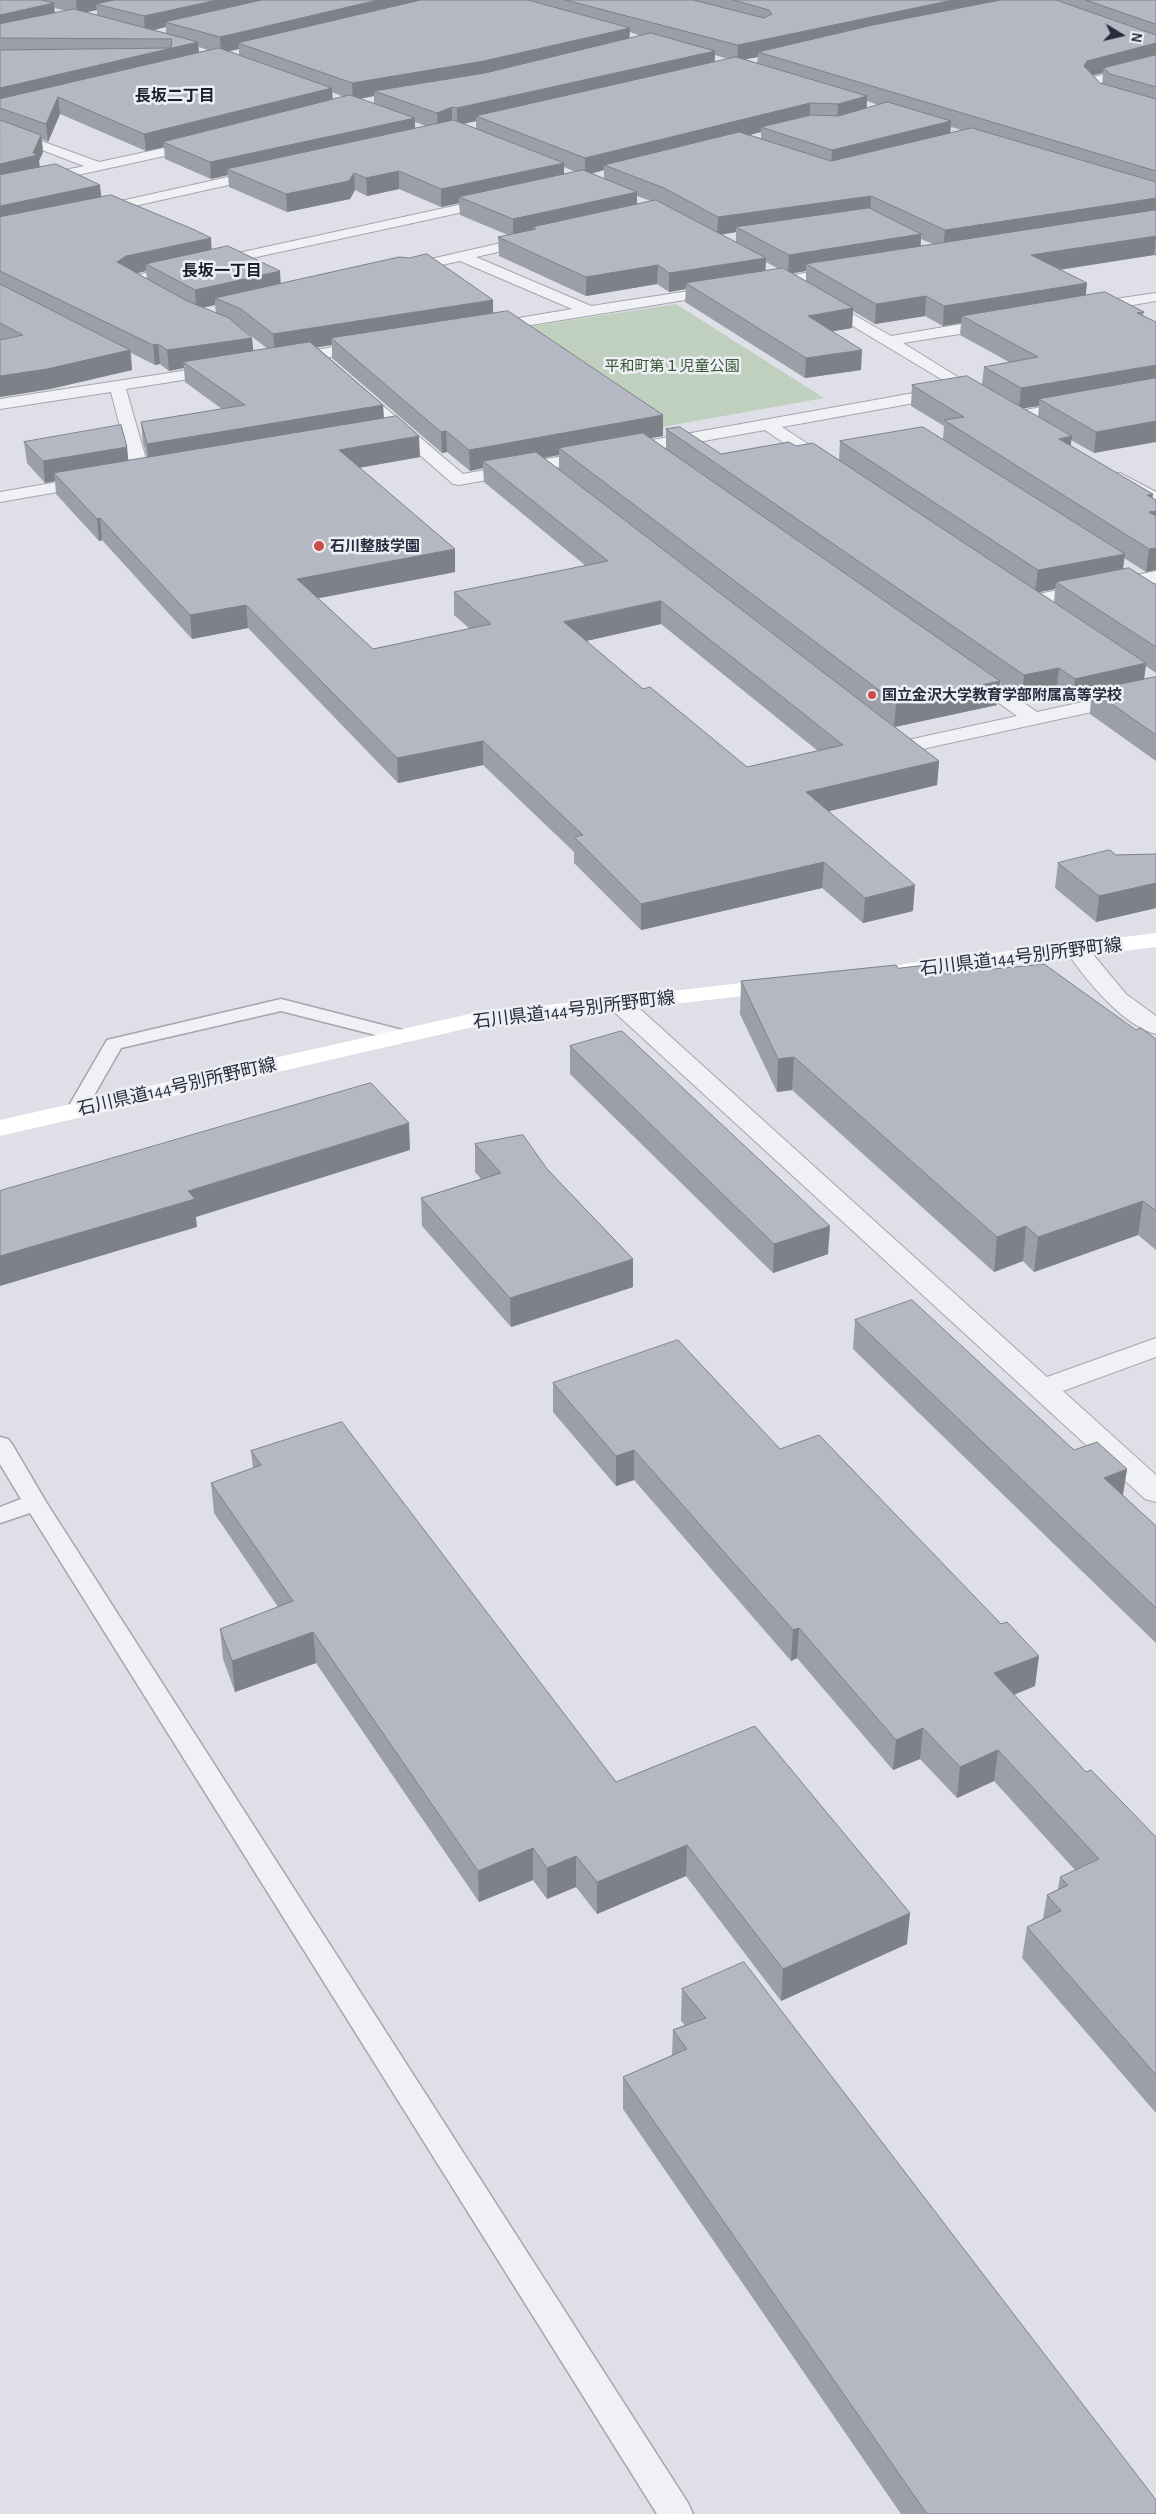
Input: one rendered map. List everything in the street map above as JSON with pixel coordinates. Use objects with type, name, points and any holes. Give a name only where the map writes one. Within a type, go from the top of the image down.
[{"type":"main road","name":"石川県道144号別所野町線","points":[[883,974],[1156,940]]},
{"type":"main road","name":"石川県道144号別所野町線","points":[[0,1128],[469,1021],[795,984]]},
{"type":"street","points":[[653,0],[678,6],[698,6]]},
{"type":"street","points":[[1156,65],[1090,82],[1103,95],[1156,110]]},
{"type":"street","points":[[0,130],[97,166]]},
{"type":"street","points":[[0,188],[97,166],[167,153],[213,141]]},
{"type":"street","points":[[76,214],[282,168]]},
{"type":"street","points":[[161,299],[128,281],[506,198]]},
{"type":"street","points":[[114,206],[140,217]]},
{"type":"street","points":[[384,273],[554,235]]},
{"type":"street","points":[[209,246],[235,258]]},
{"type":"street","points":[[461,256],[588,311]]},
{"type":"street","points":[[472,330],[853,269]]},
{"type":"street","points":[[767,270],[888,340],[1037,431]]},
{"type":"street","points":[[1070,311],[1156,297]]},
{"type":"street","points":[[888,340],[1012,320]]},
{"type":"street","points":[[272,362],[384,344]]},
{"type":"street","points":[[316,355],[329,367]]},
{"type":"street","points":[[139,366],[165,379]]},
{"type":"street","points":[[0,404],[233,368]]},
{"type":"street","points":[[343,380],[459,480],[967,389]]},
{"type":"street","points":[[117,386],[141,473]]},
{"type":"street","points":[[1014,417],[1090,403]]},
{"type":"street","points":[[767,424],[844,475]]},
{"type":"street","points":[[380,433],[399,430]]},
{"type":"street","points":[[646,446],[670,463]]},
{"type":"street","points":[[819,459],[838,456]]},
{"type":"street","points":[[540,465],[563,483]]},
{"type":"street","points":[[0,497],[160,470]]},
{"type":"street","points":[[1109,472],[1156,499]]},
{"type":"street","points":[[1126,569],[1152,581]]},
{"type":"street","points":[[1033,601],[1152,581]]},
{"type":"street","points":[[1016,590],[1058,618]]},
{"type":"street","points":[[953,662],[1034,719]]},
{"type":"street","points":[[873,723],[904,747],[1034,719],[1153,685]]},
{"type":"street","points":[[1078,951],[1117,999],[1156,1027]]},
{"type":"street","points":[[620,1004],[1156,1492]]},
{"type":"street","points":[[1042,1388],[1156,1347]]},
{"type":"lane","points":[[77,1109],[114,1044],[281,1005],[402,1036]]},
{"type":"lane","points":[[0,1444],[35,1503],[676,2514]]},
{"type":"lane","points":[[0,1515],[35,1503]]},
{"type":"path","points":[[948,132],[966,128]]},
{"type":"green space","name":"平和町第１児童公園","points":[[676,304],[824,398],[662,427],[527,327]]},
{"type":"building","points":[[0,0],[41,0],[54,3],[0,15]]},
{"type":"building","points":[[115,0],[217,0],[144,16],[96,4]]},
{"type":"building","points":[[262,0],[378,0],[220,37],[165,22]]},
{"type":"building","points":[[421,0],[528,0],[630,28],[484,61],[352,83],[238,43]]},
{"type":"building","points":[[566,0],[693,0],[764,18],[772,14],[769,10],[733,0],[953,0],[738,45]]},
{"type":"building","points":[[1001,0],[1056,0],[1156,35],[1156,43],[1087,61],[1084,66],[1100,83],[1156,99],[1156,171],[758,52],[873,25]]},
{"type":"building","points":[[1086,0],[1156,0],[1156,24]]},
{"type":"building","points":[[74,9],[198,42],[0,88],[0,50],[171,48],[172,39],[0,38],[0,24]]},
{"type":"building","points":[[651,33],[715,51],[457,108],[452,107],[437,113],[374,91],[485,73]]},
{"type":"building","points":[[219,48],[332,88],[144,134],[58,97],[46,124],[0,108],[0,99]]},
{"type":"building","points":[[1156,55],[1156,87],[1110,74],[1104,68]]},
{"type":"building","points":[[736,57],[867,96],[838,104],[810,103],[585,158],[476,116]]},
{"type":"building","points":[[350,95],[415,118],[210,162],[163,142]]},
{"type":"building","points":[[888,102],[951,121],[832,150],[761,127],[811,115],[838,116]]},
{"type":"building","points":[[0,120],[41,135],[33,153],[38,155],[0,164]]},
{"type":"building","points":[[454,120],[564,163],[441,189],[399,171],[366,178],[354,173],[349,181],[286,194],[227,169]]},
{"type":"building","points":[[972,128],[1156,182],[1156,198],[945,230],[871,196],[718,217],[664,188],[604,165],[739,132],[831,161]]},
{"type":"building","points":[[56,164],[100,185],[0,206],[0,175]]},
{"type":"building","points":[[583,170],[637,192],[513,219],[459,197]]},
{"type":"building","points":[[111,195],[211,238],[126,256],[117,262],[187,301],[229,318],[252,338],[167,350],[158,344],[153,345],[0,271],[0,217]]},
{"type":"building","points":[[656,200],[766,258],[669,273],[658,265],[586,277],[498,237],[536,229],[533,227]]},
{"type":"building","points":[[869,208],[921,234],[789,255],[736,227]]},
{"type":"building","points":[[1156,210],[1156,236],[1031,255],[1087,283],[944,306],[926,296],[876,304],[806,264]]},
{"type":"building","points":[[228,246],[280,271],[195,290],[146,264]]},
{"type":"building","points":[[427,254],[493,300],[273,334],[241,309],[215,298],[399,257],[409,258]]},
{"type":"building","points":[[783,268],[853,308],[808,316],[862,350],[806,358],[686,283]]},
{"type":"building","points":[[0,284],[130,350],[47,369],[0,376],[0,340],[23,335],[0,323]]},
{"type":"building","points":[[1105,292],[1144,312],[1137,313],[1156,322],[1156,365],[1021,388],[984,367],[1038,357],[962,316]]},
{"type":"building","points":[[508,311],[663,415],[469,450],[446,431],[441,432],[331,338]]},
{"type":"building","points":[[310,342],[383,405],[147,444],[141,422],[245,405],[183,362]]},
{"type":"building","points":[[967,376],[1072,436],[1059,439],[1153,494],[1147,495],[1156,500],[1156,511],[1149,512],[1156,516],[1156,548],[1149,549],[944,420],[964,417],[912,385]]},
{"type":"building","points":[[1156,378],[1156,421],[1096,432],[1039,399]]},
{"type":"building","points":[[397,416],[419,436],[339,450],[455,549],[297,579],[373,649],[491,624],[454,592],[608,561],[483,461],[536,452],[939,761],[806,792],[915,885],[865,898],[824,862],[641,904],[574,837],[583,835],[483,741],[397,758],[246,605],[190,615],[100,518],[97,519],[54,473]],"holes":[[[661,601],[843,745],[747,767],[650,687],[643,689],[564,622]]]},
{"type":"building","points":[[121,425],[127,447],[43,461],[24,442]]},
{"type":"building","points":[[680,427],[721,454],[789,442],[796,446],[813,443],[1146,663],[1075,679],[1059,668],[1024,675],[666,429]]},
{"type":"building","points":[[923,427],[1125,554],[1038,570],[840,441]]},
{"type":"building","points":[[643,433],[1000,681],[896,703],[559,448]]},
{"type":"building","points":[[1129,568],[1156,585],[1156,647],[1056,582]]},
{"type":"building","points":[[1156,677],[1156,735],[1092,690]]},
{"type":"building","points":[[1110,850],[1116,855],[1156,854],[1156,883],[1099,896],[1058,863]]},
{"type":"building","points":[[938,964],[945,974],[1044,964],[1136,1030],[1141,1028],[1156,1039],[1156,1211],[1143,1201],[1038,1237],[1026,1226],[997,1237],[794,1057],[778,1059],[741,981],[896,965],[898,968]]},
{"type":"building","points":[[622,1031],[830,1226],[774,1244],[570,1046]]},
{"type":"building","points":[[371,1083],[409,1123],[188,1191],[195,1199],[0,1256],[0,1191]]},
{"type":"building","points":[[523,1135],[547,1169],[633,1259],[510,1298],[421,1198],[501,1173],[475,1144]]},
{"type":"building","points":[[912,1300],[1074,1450],[1097,1442],[1127,1469],[1104,1478],[1156,1526],[1156,1608],[855,1320]]},
{"type":"building","points":[[678,1340],[780,1449],[819,1435],[1001,1624],[1007,1622],[1039,1656],[994,1673],[1086,1772],[1091,1770],[1156,1837],[1156,2075],[1027,1927],[1061,1911],[1047,1895],[1068,1885],[1060,1877],[1099,1859],[998,1750],[960,1767],[923,1728],[896,1740],[799,1628],[793,1630],[634,1450],[616,1456],[553,1383]]},
{"type":"building","points":[[342,1422],[616,1782],[755,1726],[910,1913],[783,1969],[687,1845],[597,1882],[576,1856],[547,1868],[533,1848],[478,1871],[313,1632],[232,1661],[220,1629],[293,1601],[211,1483],[261,1465],[251,1451]]},
{"type":"building","points":[[744,1962],[1156,2500],[1156,2514],[927,2514],[623,2077],[687,2049],[673,2030],[706,2018],[682,1989]]},
{"type":"place","name":"石川整肢学園","points":[[319,546]]},
{"type":"place","name":"国立金沢大学教育学部附属高等学校","points":[[872,695]]},
{"type":"district","name":"長坂二丁目","points":[[175,96]]},
{"type":"district","name":"長坂一丁目","points":[[222,271]]}]
